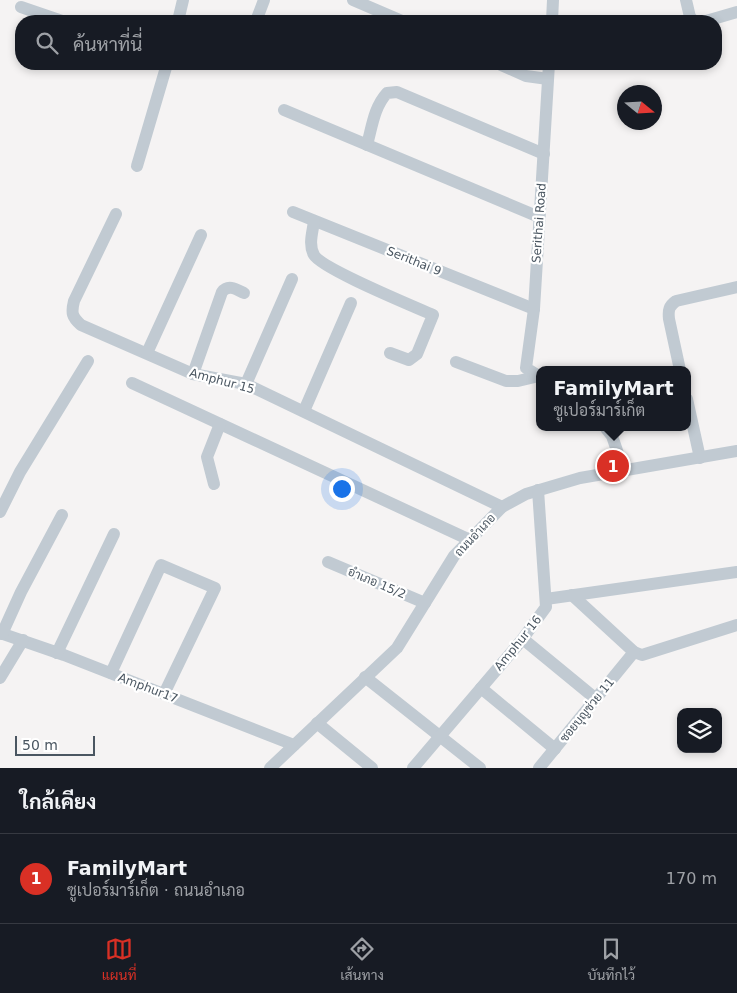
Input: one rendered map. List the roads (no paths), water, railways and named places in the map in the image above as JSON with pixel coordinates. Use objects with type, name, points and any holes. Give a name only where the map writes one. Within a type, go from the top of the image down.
[{"type":"street","points":[[179,15],[183,0]]},
{"type":"street","points":[[258,15],[264,0]]},
{"type":"street","points":[[353,0],[388,15]]},
{"type":"street","points":[[552,15],[553,0]]},
{"type":"street","points":[[686,0],[690,15]]},
{"type":"street","points":[[21,8],[43,15]]},
{"type":"street","points":[[722,16],[737,12]]},
{"type":"street","points":[[137,166],[165,70]]},
{"type":"street","points":[[512,70],[526,76],[548,79]]},
{"type":"street","name":"Serithai Road","points":[[536,374],[526,368],[534,309],[549,70]]},
{"type":"street","points":[[367,145],[380,100],[387,93],[397,92],[544,154]]},
{"type":"street","points":[[284,110],[540,217]]},
{"type":"street","name":"Serithai 9","points":[[293,212],[534,309]]},
{"type":"street","name":"Amphur 15","points":[[116,214],[74,301],[73,318],[81,325],[193,374],[246,384],[502,507]]},
{"type":"street","points":[[314,221],[311,243],[314,256],[332,269],[433,315],[418,354],[409,360],[390,353]]},
{"type":"street","points":[[147,353],[201,235]]},
{"type":"street","points":[[246,384],[292,279]]},
{"type":"street","points":[[193,374],[222,292],[225,288],[229,287],[244,292]]},
{"type":"street","points":[[679,366],[669,319],[668,312],[670,306],[676,300],[737,287]]},
{"type":"street","points":[[304,411],[352,303]]},
{"type":"street","points":[[0,512],[20,472],[88,361]]},
{"type":"street","points":[[456,362],[506,382],[536,377]]},
{"type":"street","points":[[132,383],[470,540]]},
{"type":"street","points":[[691,418],[700,458]]},
{"type":"street","points":[[214,484],[207,457],[220,424]]},
{"type":"street","points":[[608,431],[612,436],[624,471]]},
{"type":"street","name":"ถนนอำเภอ","points":[[270,768],[397,648],[454,556],[502,507],[526,494],[580,478],[737,451]]},
{"type":"street","name":"Amphur 16","points":[[413,768],[523,639],[546,607],[538,490]]},
{"type":"street","points":[[1,633],[62,515]]},
{"type":"street","points":[[57,653],[114,534]]},
{"type":"street","name":"อำเภอ 15/2","points":[[328,562],[425,603]]},
{"type":"street","points":[[111,674],[161,565],[215,588],[164,694]]},
{"type":"street","points":[[546,599],[737,572]]},
{"type":"street","points":[[572,595],[634,652],[642,655],[737,625]]},
{"type":"street","name":"Amphur17","points":[[1,633],[294,745]]},
{"type":"street","points":[[523,639],[596,699]]},
{"type":"street","points":[[0,678],[23,640]]},
{"type":"street","name":"ซอยบุญช่วย 11","points":[[539,768],[634,652]]},
{"type":"street","points":[[365,678],[480,768]]},
{"type":"street","points":[[481,688],[555,748]]},
{"type":"street","points":[[317,723],[372,768]]},
{"type":"place","name":"FamilyMart","points":[[613,466]]}]
